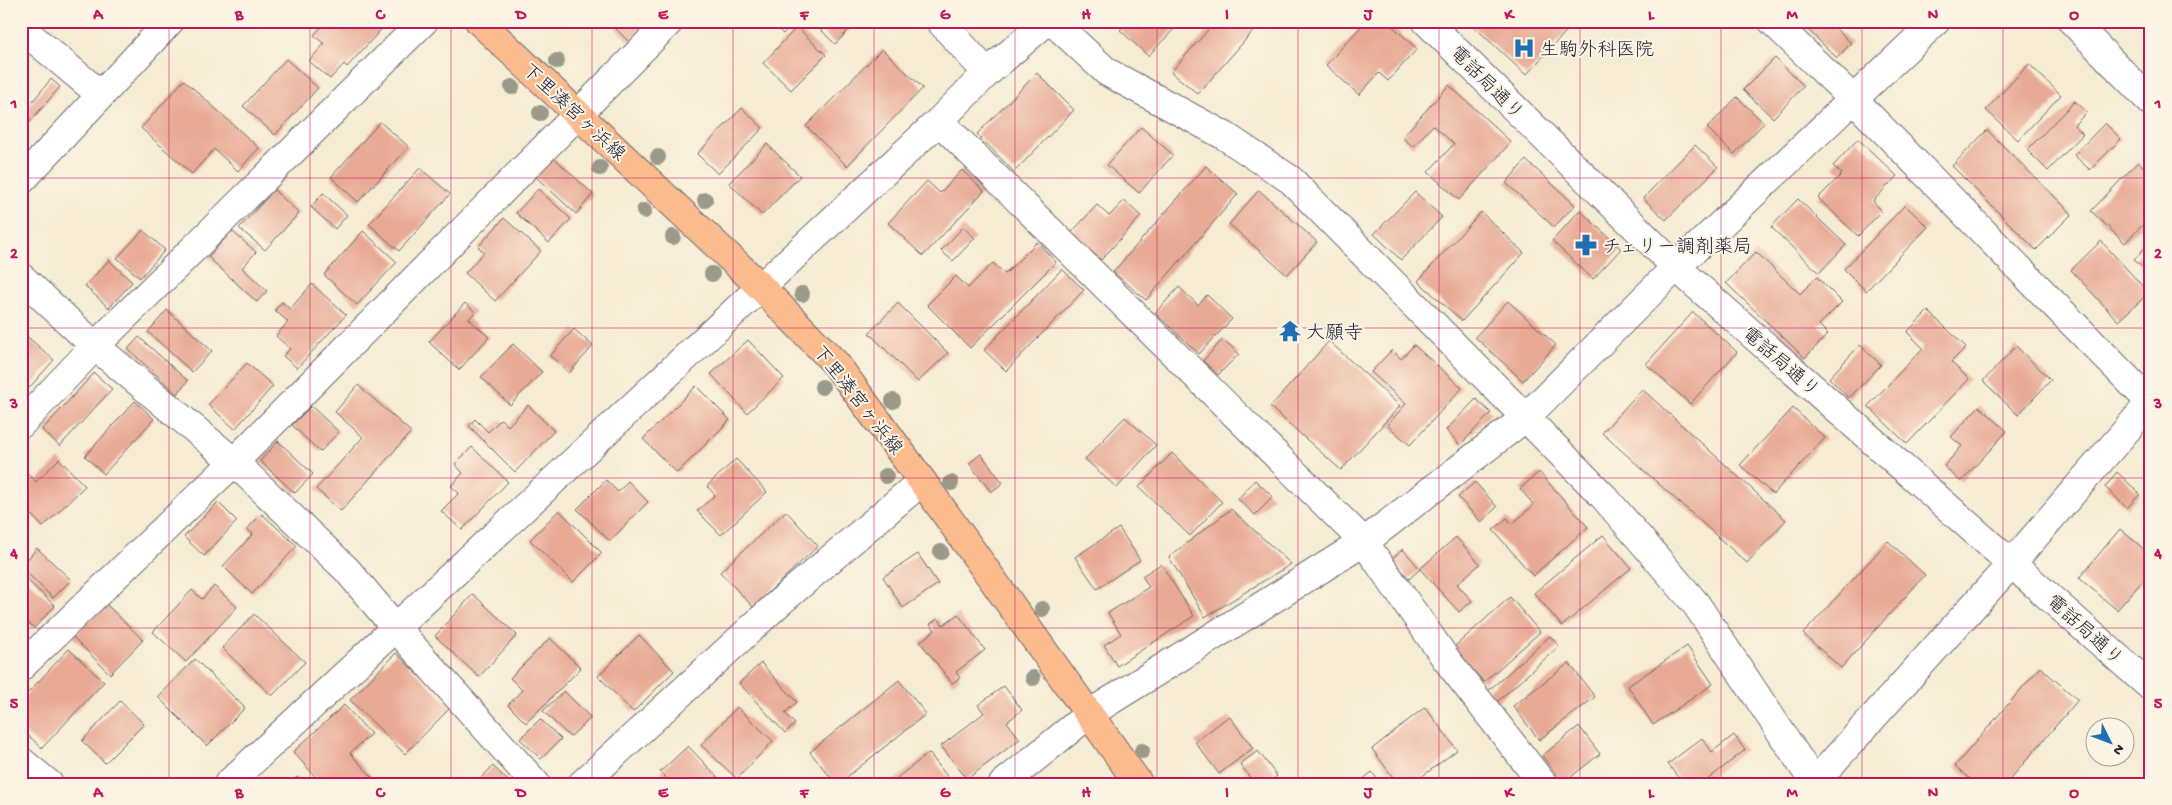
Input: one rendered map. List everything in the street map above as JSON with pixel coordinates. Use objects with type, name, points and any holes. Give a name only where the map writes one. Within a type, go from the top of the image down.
[{"type":"main road","name":"下里湊宮ヶ浜線","points":[[479,21],[761,287],[836,364],[1139,784]]},
{"type":"street","points":[[21,181],[170,21]]},
{"type":"street","points":[[21,424],[95,346],[424,21]]},
{"type":"street","points":[[21,667],[234,462],[670,21]]},
{"type":"street","points":[[940,21],[987,73]]},
{"type":"street","points":[[228,784],[939,121],[987,73],[1047,21]]},
{"type":"street","points":[[1052,21],[1107,72],[1225,136],[1291,180],[1604,497],[1696,604],[1814,783],[2012,563],[2151,403],[1853,98],[1772,21]]},
{"type":"street","name":"電話局通り","points":[[1426,21],[1676,267],[2151,686]]},
{"type":"street","points":[[1002,784],[1090,714],[1364,542],[1525,418],[1676,267],[1936,21]]},
{"type":"street","points":[[2072,21],[2151,102]]},
{"type":"street","points":[[21,28],[101,95]]},
{"type":"street","points":[[939,121],[1364,542],[1446,659],[1543,784]]},
{"type":"street","points":[[21,277],[95,346],[234,462],[348,570],[395,627],[536,784]]},
{"type":"street","points":[[582,784],[780,602],[922,481]]},
{"type":"street","points":[[21,762],[49,784]]},
{"type":"building","points":[[327,21],[383,21],[386,24],[347,67],[344,64],[330,79],[309,61],[324,44],[314,35]]},
{"type":"building","points":[[624,21],[643,21],[646,25],[629,42],[616,29]]},
{"type":"building","points":[[770,21],[795,21],[783,34]]},
{"type":"building","points":[[812,21],[858,21],[835,44]]},
{"type":"building","points":[[1129,21],[1171,21],[1176,27],[1148,56],[1120,30]]},
{"type":"building","points":[[1216,21],[1245,21],[1254,30],[1198,94],[1171,72]]},
{"type":"building","points":[[1366,21],[1387,21],[1417,49],[1388,81],[1379,73],[1359,95],[1326,65]]},
{"type":"building","name":"生駒外科医院","points":[[1468,21],[1576,21],[1526,75]]},
{"type":"building","points":[[1799,21],[1828,21],[1851,43],[1837,58]]},
{"type":"building","points":[[797,27],[826,55],[791,90],[763,63]]},
{"type":"building","points":[[882,49],[923,88],[847,166],[806,126]]},
{"type":"building","points":[[1775,58],[1804,86],[1773,118],[1743,90]]},
{"type":"building","points":[[286,59],[318,88],[275,135],[243,106]]},
{"type":"building","points":[[2029,64],[2061,95],[2018,140],[1986,110]]},
{"type":"building","points":[[1037,73],[1074,110],[1014,172],[977,134]]},
{"type":"building","points":[[51,79],[60,87],[21,132],[21,103],[27,108]]},
{"type":"building","points":[[184,80],[259,148],[238,171],[214,149],[192,174],[141,128]]},
{"type":"building","points":[[1449,85],[1511,142],[1459,200],[1428,172],[1454,144],[1433,125],[1413,147],[1402,137]]},
{"type":"building","points":[[1737,97],[1764,123],[1734,154],[1707,128]]},
{"type":"building","points":[[2075,101],[2087,112],[2074,125],[2083,134],[2048,171],[2027,150]]},
{"type":"building","points":[[742,108],[763,128],[718,174],[697,154]]},
{"type":"building","points":[[380,122],[409,147],[358,202],[331,177]]},
{"type":"building","points":[[2105,123],[2121,139],[2090,170],[2074,155]]},
{"type":"building","points":[[1141,127],[1173,155],[1139,193],[1107,165]]},
{"type":"building","points":[[1987,130],[2072,214],[2036,250],[1952,166]]},
{"type":"building","points":[[1858,139],[1897,176],[1873,201],[1882,211],[1858,236],[1818,198],[1842,174],[1833,166]]},
{"type":"building","points":[[767,144],[800,176],[762,215],[729,183]]},
{"type":"building","points":[[1695,145],[1718,167],[1666,220],[1643,198]]},
{"type":"building","points":[[553,157],[593,194],[576,214],[536,177]]},
{"type":"building","points":[[1526,160],[1575,205],[1554,227],[1506,183]]},
{"type":"building","points":[[2138,162],[2151,174],[2151,216],[2125,243],[2091,211]]},
{"type":"building","points":[[1206,166],[1238,194],[1146,300],[1113,272]]},
{"type":"building","points":[[420,168],[450,194],[399,251],[369,224]]},
{"type":"building","points":[[962,170],[984,191],[923,256],[888,223],[927,181],[940,193]]},
{"type":"building","points":[[538,189],[571,219],[549,243],[516,213]]},
{"type":"building","points":[[274,190],[299,213],[265,250],[239,228]]},
{"type":"building","points":[[1259,190],[1317,242],[1287,275],[1229,224]]},
{"type":"building","points":[[1415,192],[1442,217],[1401,260],[1374,234]]},
{"type":"building","points":[[323,193],[347,215],[335,229],[311,207]]},
{"type":"building","points":[[1798,199],[1846,245],[1819,273],[1771,227]]},
{"type":"building","points":[[1124,201],[1141,216],[1101,260],[1071,233],[1097,205],[1109,216]]},
{"type":"building","points":[[1905,205],[1928,227],[1866,291],[1844,269]]},
{"type":"building","name":"チェリー調剤薬局","points":[[1580,210],[1621,249],[1593,279],[1552,241]]},
{"type":"building","points":[[1481,212],[1524,253],[1462,321],[1418,281]]},
{"type":"building","points":[[504,218],[541,251],[495,301],[465,273],[484,252],[478,247]]},
{"type":"building","points":[[963,227],[975,238],[953,261],[941,251]]},
{"type":"building","points":[[143,230],[165,250],[140,278],[117,258]]},
{"type":"building","points":[[232,231],[256,252],[242,268],[267,291],[257,302],[208,257]]},
{"type":"building","points":[[363,231],[397,262],[357,305],[324,275]]},
{"type":"building","points":[[2151,240],[2151,274],[2134,260]]},
{"type":"building","points":[[2101,241],[2149,293],[2118,321],[2071,270]]},
{"type":"building","points":[[1037,242],[1056,262],[970,348],[927,305],[956,276],[968,288],[993,263],[1005,274]]},
{"type":"building","points":[[1756,252],[1800,294],[1817,277],[1842,302],[1819,325],[1828,334],[1805,358],[1726,283]]},
{"type":"building","points":[[109,260],[132,282],[109,308],[85,286]]},
{"type":"building","points":[[1062,269],[1084,290],[1006,371],[984,350]]},
{"type":"building","points":[[312,284],[346,315],[297,368],[283,356],[290,349],[276,336],[288,322],[275,310],[282,302],[290,309]]},
{"type":"building","points":[[1179,287],[1198,305],[1207,295],[1232,319],[1199,354],[1155,313]]},
{"type":"building","points":[[1508,301],[1556,345],[1523,381],[1475,337]]},
{"type":"building","points":[[465,303],[475,312],[469,319],[489,337],[459,370],[429,342]]},
{"type":"building","points":[[898,303],[948,353],[918,382],[869,333]]},
{"type":"building","points":[[167,310],[212,351],[192,372],[148,332]]},
{"type":"building","points":[[1928,311],[1966,347],[1951,362],[1969,379],[1907,444],[1868,406],[1923,348],[1907,332]]},
{"type":"building","points":[[1693,312],[1737,352],[1690,404],[1646,364]]},
{"type":"building","points":[[574,329],[593,346],[569,373],[550,356]]},
{"type":"building","points":[[21,331],[54,360],[21,397]]},
{"type":"building","points":[[139,337],[188,381],[177,394],[128,349]]},
{"type":"building","points":[[1223,339],[1239,354],[1218,375],[1203,361]]},
{"type":"building","points":[[748,340],[784,378],[747,413],[711,374]]},
{"type":"building","points":[[1329,341],[1400,406],[1341,470],[1270,407]]},
{"type":"building","points":[[513,344],[542,372],[510,405],[481,377]]},
{"type":"building","points":[[1414,345],[1462,388],[1410,445],[1387,425],[1406,404],[1371,372],[1392,350],[1401,359]]},
{"type":"building","points":[[1860,345],[1881,365],[1849,398],[1829,378]]},
{"type":"building","points":[[2016,346],[2051,380],[2018,415],[1983,381]]},
{"type":"building","points":[[247,363],[273,386],[235,429],[208,405]]},
{"type":"building","points":[[94,373],[112,389],[60,446],[42,430]]},
{"type":"building","points":[[358,385],[411,432],[341,511],[316,489],[363,437],[335,412]]},
{"type":"building","points":[[696,386],[730,420],[677,473],[643,439]]},
{"type":"building","points":[[1642,389],[1786,520],[1747,563],[1602,433]]},
{"type":"building","points":[[1476,399],[1491,413],[1460,445],[1446,430]]},
{"type":"building","points":[[135,401],[154,419],[104,474],[85,456]]},
{"type":"building","points":[[528,405],[554,431],[515,472],[469,426],[475,419],[488,432],[501,419],[508,426]]},
{"type":"building","points":[[311,406],[339,432],[320,452],[292,425]]},
{"type":"building","points":[[1979,406],[2007,431],[1961,482],[1944,466],[1962,446],[1951,437]]},
{"type":"building","points":[[1793,408],[1825,438],[1773,494],[1740,465]]},
{"type":"building","points":[[1125,417],[1156,445],[1117,488],[1085,459]]},
{"type":"building","points":[[278,441],[313,474],[295,493],[260,461]]},
{"type":"building","points":[[472,447],[508,482],[462,530],[441,511],[459,493],[451,486],[463,473],[455,464]]},
{"type":"building","points":[[1172,453],[1222,502],[1190,536],[1139,487]]},
{"type":"building","points":[[981,454],[1003,483],[991,492],[969,463]]},
{"type":"building","points":[[59,459],[85,486],[43,527],[21,504],[21,470],[23,468],[36,482]]},
{"type":"building","points":[[736,459],[767,492],[721,535],[697,511],[715,495],[707,486]]},
{"type":"building","points":[[1539,472],[1588,527],[1533,576],[1493,530],[1507,518],[1512,524],[1534,505],[1520,489]]},
{"type":"building","points":[[2117,472],[2140,494],[2127,508],[2105,487]]},
{"type":"building","points":[[606,480],[618,492],[628,481],[648,502],[610,541],[577,509]]},
{"type":"building","points":[[1255,480],[1273,497],[1255,515],[1238,499]]},
{"type":"building","points":[[1475,482],[1497,507],[1481,522],[1458,497]]},
{"type":"building","points":[[218,502],[237,521],[204,556],[184,537]]},
{"type":"building","points":[[1231,509],[1291,564],[1205,617],[1169,557]]},
{"type":"building","points":[[559,510],[602,553],[573,582],[530,540]]},
{"type":"building","points":[[786,511],[818,546],[753,607],[720,572]]},
{"type":"building","points":[[262,514],[297,546],[252,594],[223,566],[253,534],[247,529]]},
{"type":"building","points":[[1119,528],[1140,560],[1097,589],[1075,557]]},
{"type":"building","points":[[2120,529],[2151,555],[2151,571],[2117,610],[2079,578]]},
{"type":"building","points":[[1603,535],[1631,568],[1562,626],[1534,593]]},
{"type":"building","points":[[1456,537],[1480,564],[1457,584],[1472,601],[1459,612],[1420,569]]},
{"type":"building","points":[[1888,541],[1925,575],[1841,668],[1803,634]]},
{"type":"building","points":[[37,548],[71,580],[53,598],[21,567]]},
{"type":"building","points":[[1403,549],[1420,569],[1409,579],[1392,559]]},
{"type":"building","points":[[918,554],[938,584],[903,608],[883,577]]},
{"type":"building","points":[[1161,564],[1194,616],[1117,666],[1104,645],[1121,634],[1108,613],[1149,587],[1142,576]]},
{"type":"building","points":[[21,574],[55,606],[34,628],[21,616]]},
{"type":"building","points":[[214,586],[237,607],[186,662],[153,632],[192,590],[202,599]]},
{"type":"building","points":[[473,594],[517,635],[479,677],[435,636]]},
{"type":"building","points":[[1510,597],[1540,632],[1484,682],[1453,648]]},
{"type":"building","points":[[106,604],[143,640],[110,674],[73,637]]},
{"type":"building","points":[[254,614],[305,662],[272,696],[222,648]]},
{"type":"building","points":[[958,614],[985,650],[956,672],[960,678],[952,683],[920,642],[935,630],[930,624],[938,618],[943,625]]},
{"type":"building","points":[[639,635],[674,671],[633,712],[598,676]]},
{"type":"building","points":[[1550,636],[1559,646],[1497,702],[1488,691]]},
{"type":"building","points":[[550,638],[581,668],[526,723],[508,705],[522,690],[510,678]]},
{"type":"building","points":[[1687,646],[1713,684],[1653,725],[1628,686]]},
{"type":"building","points":[[69,649],[104,682],[42,748],[21,729],[21,700]]},
{"type":"building","points":[[2151,652],[2151,664],[2145,659]]},
{"type":"building","points":[[396,653],[451,707],[405,754],[350,700]]},
{"type":"building","points":[[195,659],[245,708],[207,746],[158,697]]},
{"type":"building","points":[[761,663],[797,702],[785,713],[795,724],[785,733],[739,683]]},
{"type":"building","points":[[1569,663],[1595,697],[1539,740],[1513,706]]},
{"type":"building","points":[[2040,667],[2078,700],[2006,784],[1976,784],[1955,766]]},
{"type":"building","points":[[899,680],[926,714],[836,784],[810,752]]},
{"type":"building","points":[[1004,686],[1022,710],[1007,722],[1020,739],[967,779],[941,746],[984,713],[978,705]]},
{"type":"building","points":[[564,691],[591,718],[570,737],[543,711]]},
{"type":"building","points":[[120,701],[144,724],[105,763],[82,741]]},
{"type":"building","points":[[344,705],[371,734],[350,753],[373,778],[366,784],[322,784],[293,752]]},
{"type":"building","points":[[737,707],[773,741],[737,779],[701,745]]},
{"type":"building","points":[[1425,707],[1457,750],[1412,784],[1398,784],[1372,749]]},
{"type":"building","points":[[1229,716],[1253,748],[1219,774],[1195,742]]},
{"type":"building","points":[[540,719],[561,739],[541,759],[520,739]]},
{"type":"building","points":[[1579,726],[1600,754],[1563,783],[1542,756]]},
{"type":"building","points":[[1734,735],[1745,750],[1702,784],[1683,784],[1668,764],[1702,738],[1712,752]]},
{"type":"building","points":[[688,746],[724,784],[672,784],[660,772]]},
{"type":"building","points":[[1258,751],[1277,776],[1268,784],[1255,784],[1240,764]]},
{"type":"building","points":[[929,753],[953,784],[889,784]]},
{"type":"building","points":[[493,766],[511,784],[475,784]]},
{"type":"building","points":[[1372,772],[1381,784],[1357,784]]},
{"type":"building","points":[[297,777],[303,784],[289,784]]},
{"type":"place","name":"生駒外科医院","points":[[1524,48]]},
{"type":"place","name":"チェリー調剤薬局","points":[[1586,245]]},
{"type":"place","name":"大願寺","points":[[1290,331]]}]
